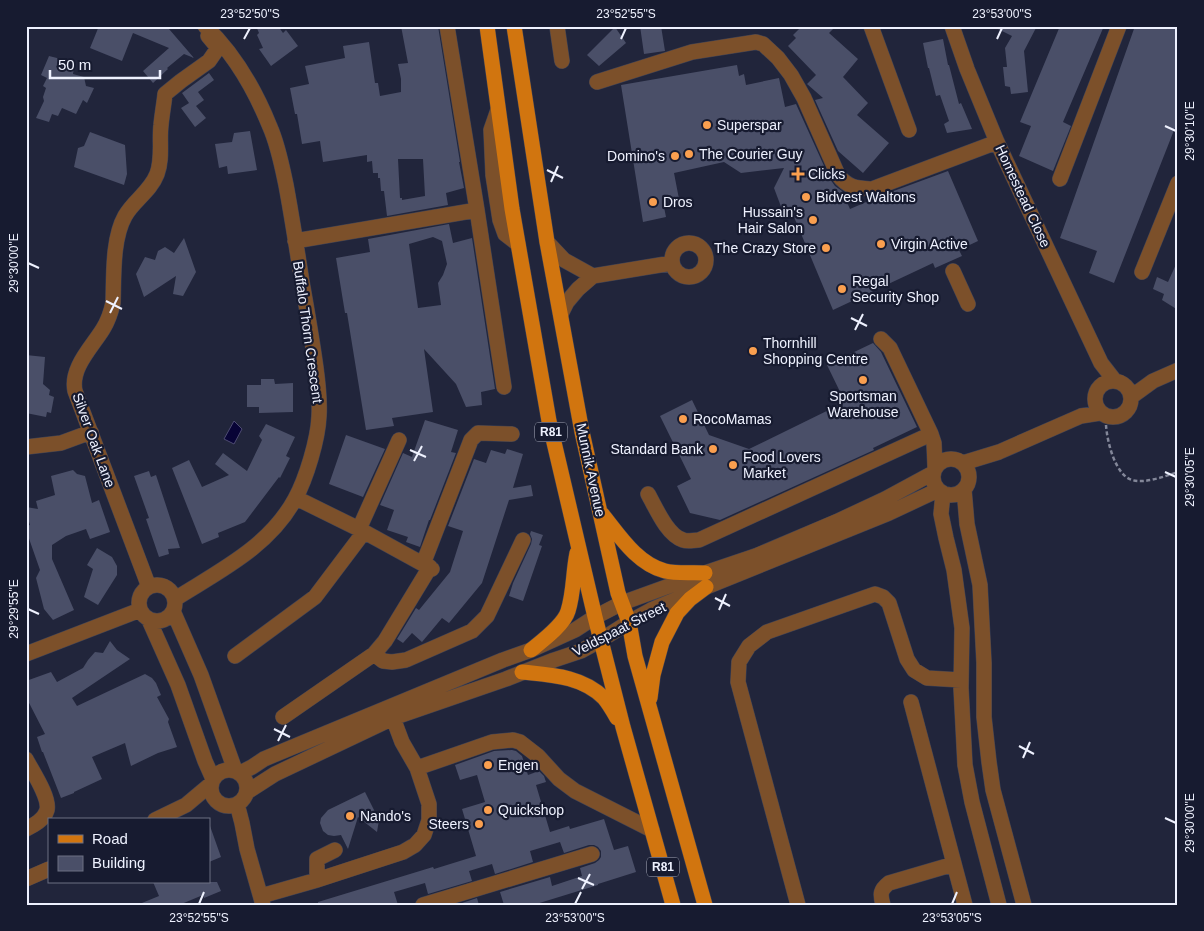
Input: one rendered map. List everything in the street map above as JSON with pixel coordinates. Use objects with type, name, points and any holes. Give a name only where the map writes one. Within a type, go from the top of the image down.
[{"type":"main road","name":"R81","points":[[487,26],[518,244],[549,420],[595,618],[623,727],[674,905]]},
{"type":"main road","name":"Munnik Avenue","points":[[514,26],[547,242],[582,432],[618,592],[629,622],[636,656],[705,905]]},
{"type":"main road","points":[[600,513],[635,554],[652,566],[665,571],[678,572],[705,580],[677,613],[662,642],[653,676],[650,706]]},
{"type":"main road","points":[[531,650],[545,640],[568,613],[578,546]]},
{"type":"main road","points":[[522,672],[563,676],[596,691],[611,707],[623,727]]},
{"type":"street","name":"Silver Oak Lane","points":[[148,587],[75,391],[75,374],[104,327],[112,310],[115,253],[122,222],[131,208],[150,188],[158,172],[161,159],[160,125],[165,94],[209,61],[218,48],[200,26]]},
{"type":"street","name":"Buffalo Thorn Crescent","points":[[174,605],[261,542],[280,523],[296,498],[306,472],[315,443],[319,416],[314,352],[280,156],[259,102],[232,56],[205,26]]},
{"type":"street","points":[[447,26],[504,387]]},
{"type":"street","points":[[557,26],[562,62]]},
{"type":"street","points":[[871,26],[909,130]]},
{"type":"street","name":"Homestead Close","points":[[952,26],[967,69],[997,142],[1101,363],[1124,388]]},
{"type":"street","points":[[1060,179],[1119,26]]},
{"type":"street","points":[[597,82],[692,52],[756,42],[764,44],[791,75],[804,98],[838,175],[843,182],[851,187],[861,189],[872,189],[997,142]]},
{"type":"street","points":[[1142,272],[1178,183]]},
{"type":"street","points":[[295,241],[477,210]]},
{"type":"street","points":[[547,242],[564,260],[593,276]]},
{"type":"street","points":[[561,314],[567,302],[593,276],[672,263]]},
{"type":"street","points":[[952,271],[968,304]]},
{"type":"street","points":[[881,339],[890,348],[932,438],[934,470],[932,479],[940,492],[948,495],[960,493],[999,452]]},
{"type":"street","points":[[1099,405],[1101,363]]},
{"type":"street","points":[[934,470],[939,462],[945,459],[957,461],[999,452],[1081,416],[1099,405],[1105,383],[1124,388],[1152,381],[1178,370]]},
{"type":"street","points":[[1099,405],[1116,418],[1121,416],[1131,403],[1124,388]]},
{"type":"street","points":[[26,447],[61,443],[91,432]]},
{"type":"street","points":[[283,717],[374,654],[385,641],[429,567],[471,440],[478,433],[512,434]]},
{"type":"street","points":[[932,438],[966,467],[969,473],[967,484],[967,524],[980,584],[984,717],[989,762],[993,790],[1024,905]]},
{"type":"street","points":[[648,494],[663,521],[677,538],[690,541],[699,540],[932,438]]},
{"type":"street","points":[[235,656],[315,597],[362,531],[400,440]]},
{"type":"street","name":"Veldspaat Street","points":[[247,792],[275,774],[393,718],[581,651],[705,580],[885,499],[934,470]]},
{"type":"street","points":[[940,492],[941,514],[954,570],[962,628],[961,680],[965,765],[972,802],[999,905]]},
{"type":"street","name":"Veldspaat Street","points":[[238,772],[252,767],[273,755],[502,660],[531,650],[575,630],[622,603],[705,580],[889,513],[940,492]]},
{"type":"street","points":[[296,498],[429,567]]},
{"type":"street","points":[[374,654],[383,661],[406,660],[472,631],[486,616],[523,540]]},
{"type":"street","points":[[238,772],[174,605],[173,594],[165,586],[154,585],[148,587],[144,590],[139,600],[144,615],[178,685],[212,781],[212,794],[246,849]]},
{"type":"street","points":[[798,905],[738,682],[739,662],[749,646],[767,632],[875,594],[883,597],[889,603],[907,659],[914,670],[927,678],[961,680]]},
{"type":"street","points":[[144,615],[154,622],[166,619],[170,616],[174,605]]},
{"type":"street","points":[[26,654],[144,615]]},
{"type":"street","points":[[911,702],[965,905]]},
{"type":"street","points":[[237,804],[246,849],[262,900],[404,852],[415,846],[424,835],[429,820],[429,804],[417,768],[402,742],[393,718]]},
{"type":"street","points":[[417,768],[492,742],[513,740],[520,742],[538,756],[559,779],[575,791],[652,830]]},
{"type":"street","points":[[26,759],[43,791],[47,802],[47,810],[37,823],[26,829]]},
{"type":"street","points":[[159,818],[186,806],[219,803],[232,806],[237,804],[242,801],[247,792],[245,778],[238,772],[227,769],[223,770],[186,806]]},
{"type":"street","points":[[317,880],[317,859],[335,850]]},
{"type":"street","points":[[423,905],[592,854]]},
{"type":"street","points":[[883,905],[881,896],[883,888],[889,883],[954,864]]},
{"type":"street","points":[[26,879],[48,869]]},
{"type":"path","points":[[1099,405],[1106,434],[1121,472],[1131,480],[1145,481],[1178,472]]},
{"type":"shaded area","points":[[234,421],[242,429],[234,444],[224,439]]},
{"type":"building","points":[[99,26],[163,26],[169,29],[194,58],[184,54],[153,83],[143,71],[169,48],[133,33],[122,61],[90,48]]},
{"type":"building","points":[[256,26],[278,26],[283,33],[286,30],[298,46],[271,66],[259,49],[263,48],[257,35],[259,33]]},
{"type":"building","points":[[401,26],[438,26],[464,188],[446,193],[448,205],[387,216],[384,191],[381,191],[380,178],[378,178],[378,173],[373,173],[372,161],[367,162],[367,155],[323,162],[320,141],[302,144],[290,88],[309,84],[305,66],[345,58],[343,46],[369,42],[375,83],[378,83],[380,96],[401,92],[398,64],[408,63]],"holes":[[[398,159],[423,159],[425,196],[402,200],[400,198]]]},
{"type":"building","points":[[640,26],[661,26],[665,51],[644,54]]},
{"type":"building","points":[[802,26],[836,26],[829,33],[858,59],[843,77],[868,103],[857,115],[889,143],[863,173],[838,151],[815,100],[823,98],[807,84],[816,75],[788,46],[796,38],[793,35]]},
{"type":"building","points":[[992,26],[1037,26],[1024,51],[1028,92],[1011,94],[1010,87],[1005,86],[1003,67],[1007,67],[1005,48],[1012,36]]},
{"type":"building","points":[[1060,26],[1104,26],[1063,122],[1071,126],[1053,171],[1019,156],[1031,126],[1020,122]]},
{"type":"building","points":[[1135,26],[1178,26],[1178,120],[1114,283],[1089,273],[1097,251],[1060,238]]},
{"type":"building","points":[[615,27],[626,43],[599,66],[587,55]]},
{"type":"building","points":[[943,39],[959,104],[961,103],[972,129],[947,133],[944,124],[949,121],[940,95],[936,96],[923,43]]},
{"type":"building","points":[[49,56],[61,59],[61,65],[74,67],[73,74],[84,77],[86,86],[94,88],[87,103],[83,100],[76,114],[62,108],[58,116],[52,114],[49,122],[36,118],[44,101],[43,97],[46,88],[43,86],[47,78],[41,75]]},
{"type":"building","points":[[737,65],[739,76],[744,74],[746,85],[779,78],[785,107],[796,104],[830,179],[842,191],[850,209],[948,171],[978,241],[959,250],[962,256],[935,268],[933,263],[833,310],[794,217],[783,212],[774,188],[784,168],[741,173],[724,162],[674,173],[679,199],[663,202],[666,217],[643,222],[621,85]]},
{"type":"building","points":[[209,73],[214,80],[198,92],[204,100],[196,106],[206,118],[195,127],[181,108],[189,103],[182,93]]},
{"type":"building","points":[[250,131],[257,170],[228,174],[227,166],[219,168],[215,144],[232,142],[234,133]]},
{"type":"building","points":[[90,132],[125,145],[127,174],[124,185],[74,167],[78,148],[84,146]]},
{"type":"building","points":[[449,224],[453,243],[472,238],[495,389],[481,392],[482,405],[466,407],[456,384],[424,349],[433,412],[392,418],[394,426],[366,430],[336,258],[370,252],[368,239]],"holes":[[[433,237],[442,241],[447,264],[438,283],[441,305],[418,308],[409,244]]]},
{"type":"building","points":[[184,238],[196,272],[183,296],[173,294],[176,276],[144,297],[136,274],[145,257],[155,260],[158,251],[165,247],[174,253]]},
{"type":"building","points":[[1178,260],[1178,310],[1162,300],[1164,294],[1153,289],[1157,277],[1168,282]]},
{"type":"building","points":[[873,343],[881,352],[917,427],[873,448],[874,450],[720,520],[690,513],[677,486],[691,479],[660,416],[692,400],[709,435],[749,449],[845,402],[827,365]]},
{"type":"building","points":[[26,355],[45,357],[43,384],[50,390],[49,395],[54,397],[51,413],[47,412],[46,417],[26,413]]},
{"type":"building","points":[[261,379],[274,379],[275,384],[293,383],[293,412],[259,413],[259,407],[247,407],[247,385],[261,385]]},
{"type":"building","points":[[425,420],[458,430],[451,452],[456,453],[420,547],[406,542],[408,537],[387,530],[394,510],[380,505],[403,453],[412,457]]},
{"type":"building","points":[[266,424],[295,437],[286,456],[290,458],[280,478],[245,522],[218,533],[219,537],[202,544],[172,468],[189,460],[202,487],[229,475],[215,464],[223,453],[247,471],[262,440],[259,436]]},
{"type":"building","points":[[346,435],[385,449],[363,497],[329,484]]},
{"type":"building","points":[[507,449],[523,454],[513,488],[531,485],[533,496],[509,500],[482,583],[449,623],[442,618],[422,642],[412,633],[403,643],[397,639],[416,608],[419,610],[450,572],[463,531],[448,526],[474,459],[486,463],[491,450],[505,454]]},
{"type":"building","points":[[73,470],[77,474],[85,476],[92,503],[99,500],[110,532],[90,539],[86,529],[66,536],[52,545],[52,559],[74,610],[53,620],[44,609],[36,578],[40,570],[26,530],[26,526],[30,525],[26,507],[38,509],[36,501],[55,495],[51,476]]},
{"type":"building","points":[[149,471],[151,477],[156,475],[180,548],[168,549],[169,554],[159,557],[146,519],[149,518],[134,476]]},
{"type":"building","points":[[531,531],[543,535],[539,545],[542,546],[523,601],[509,596],[531,544]]},
{"type":"building","points":[[97,548],[112,557],[117,566],[117,575],[98,605],[84,597],[93,569],[87,565]]},
{"type":"building","points":[[110,641],[117,650],[130,659],[72,698],[77,706],[145,674],[156,683],[161,695],[157,697],[169,719],[168,722],[177,747],[158,753],[131,766],[125,743],[92,757],[102,779],[61,798],[37,737],[45,734],[26,697],[26,681],[51,672],[57,682],[83,668],[95,652],[103,653]]},
{"type":"building","points":[[512,750],[522,756],[528,775],[539,771],[544,776],[546,782],[536,785],[550,832],[569,826],[570,829],[604,819],[614,850],[628,846],[636,872],[533,905],[504,905],[500,892],[550,877],[552,886],[582,876],[580,868],[595,863],[601,857],[601,851],[594,845],[564,853],[560,842],[530,851],[533,862],[495,874],[492,864],[469,871],[472,881],[428,894],[425,883],[394,892],[398,905],[318,905],[318,902],[476,856],[462,809],[485,802],[477,775],[460,780],[455,765],[494,751]]},
{"type":"building","name":"Nando's","points":[[365,792],[379,820],[377,832],[358,817],[348,849],[341,835],[328,835],[323,831],[320,823],[321,818],[328,810]]},
{"type":"building","points":[[210,826],[221,857],[210,862]]},
{"type":"building","points":[[210,882],[217,882],[221,891],[204,898],[203,895],[179,905],[137,905],[159,896],[154,884],[210,884]]},
{"type":"building","points":[[477,898],[479,905],[456,905]]},
{"type":"place","name":"Superspar","points":[[707,125]]},
{"type":"place","name":"The Courier Guy","points":[[689,154]]},
{"type":"place","name":"Domino's","points":[[675,156]]},
{"type":"place","name":"Clicks","points":[[798,174]]},
{"type":"place","name":"Bidvest Waltons","points":[[806,197]]},
{"type":"place","name":"Dros","points":[[653,202]]},
{"type":"place","name":"Hussain's Hair Salon","points":[[813,220]]},
{"type":"place","name":"Virgin Active","points":[[881,244]]},
{"type":"place","name":"The Crazy Store","points":[[826,248]]},
{"type":"place","name":"Regal Security Shop","points":[[842,289]]},
{"type":"place","name":"Thornhill Shopping Centre","points":[[753,351]]},
{"type":"place","name":"Sportsman Warehouse","points":[[863,380]]},
{"type":"place","name":"RocoMamas","points":[[683,419]]},
{"type":"place","name":"Standard Bank","points":[[713,449]]},
{"type":"place","name":"Food Lovers Market","points":[[733,465]]},
{"type":"place","name":"Engen","points":[[488,765]]},
{"type":"place","name":"Quickshop","points":[[488,810]]},
{"type":"place","name":"Nando's","points":[[350,816]]},
{"type":"place","name":"Steers","points":[[479,824]]}]
